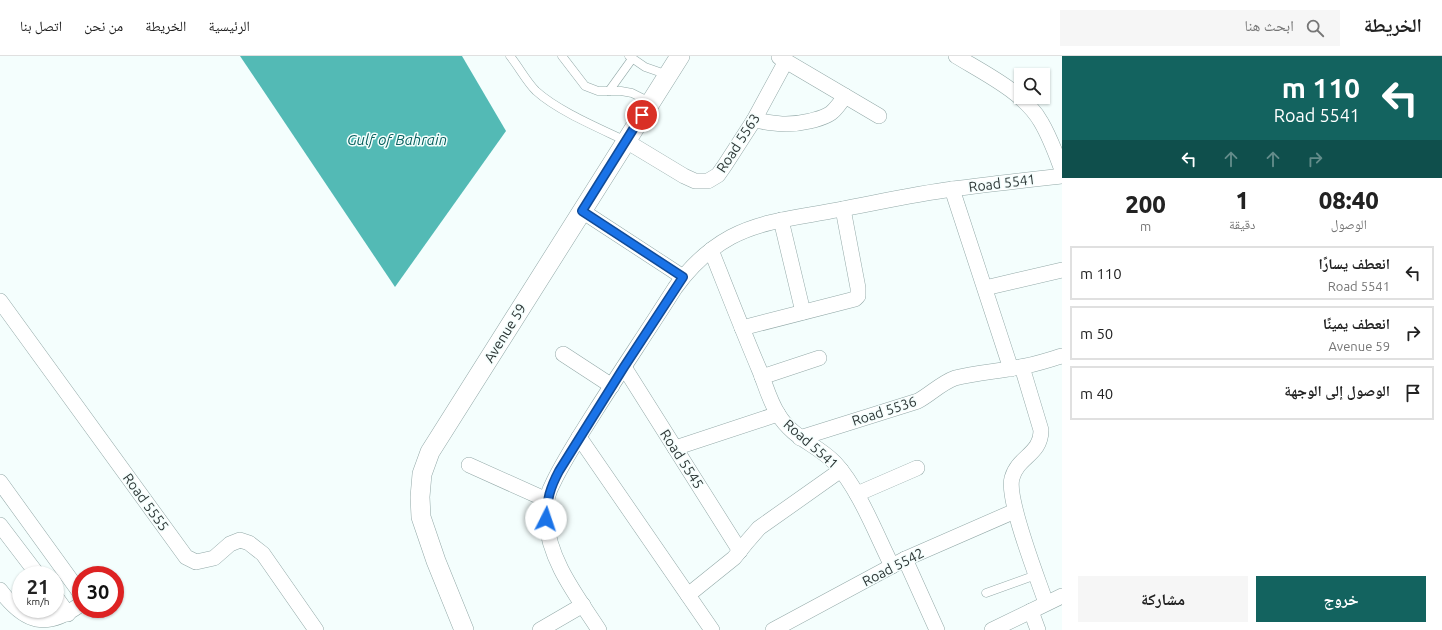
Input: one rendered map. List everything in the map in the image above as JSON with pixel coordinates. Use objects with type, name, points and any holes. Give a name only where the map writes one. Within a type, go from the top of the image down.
[{"type":"street","name":"Avenue 59","points":[[464,630],[436,561],[421,517],[420,497],[422,474],[430,452],[680,56]]},
{"type":"street","points":[[956,56],[1007,88],[1026,102],[1040,121],[1051,142],[1062,170]]},
{"type":"street","name":"Road 5563","points":[[626,141],[695,181],[708,181],[718,175],[754,120],[782,59],[879,116]]},
{"type":"street","points":[[754,120],[780,125],[789,125],[817,120],[832,112],[845,96]]},
{"type":"street","name":"Road 5541","points":[[599,630],[569,583],[551,545],[546,519],[547,500],[552,484],[579,438],[683,277],[696,263],[711,250],[731,237],[752,228],[781,220],[952,189],[1062,176]]},
{"type":"street","points":[[952,189],[985,288],[1041,430],[1041,438],[1038,446],[1016,468],[1012,478],[1011,490],[1015,511],[1046,603]]},
{"type":"street","points":[[742,328],[855,299],[858,296],[858,288],[843,209]]},
{"type":"street","points":[[582,211],[683,277]]},
{"type":"street","points":[[781,220],[803,312]]},
{"type":"street","name":"Road 5541","points":[[711,250],[778,414],[787,426],[800,438],[824,454],[841,470],[857,494],[937,630]]},
{"type":"street","points":[[985,288],[1062,270]]},
{"type":"street","name":"Road 5555","points":[[0,301],[186,557],[196,562],[214,558],[230,544],[240,540],[249,543],[263,554],[316,630]]},
{"type":"street","points":[[563,354],[612,386]]},
{"type":"street","name":"Road 5536","points":[[800,438],[918,401],[928,396],[945,382],[956,378],[1017,368],[1062,356]]},
{"type":"street","points":[[762,377],[818,358]]},
{"type":"street","name":"Road 5545","points":[[624,367],[740,551]]},
{"type":"street","points":[[675,448],[778,414]]},
{"type":"street","points":[[579,438],[712,630]]},
{"type":"street","points":[[469,465],[547,500]]},
{"type":"street","points":[[857,494],[917,468]]},
{"type":"street","points":[[688,595],[727,565],[760,528],[841,470]]},
{"type":"street","points":[[0,482],[72,582]]},
{"type":"street","name":"Road 5542","points":[[773,630],[898,563],[1015,511]]},
{"type":"street","points":[[0,525],[31,566]]},
{"type":"street","points":[[0,590],[17,610],[38,619],[56,618],[72,611]]},
{"type":"street","points":[[992,630],[1062,596]]},
{"type":"street","points":[[540,630],[583,605]]},
{"type":"street","points":[[64,608],[68,614]]},
{"type":"street","points":[[1031,611],[1038,630]]},
{"type":"lane","points":[[510,56],[535,90],[547,100],[626,141]]},
{"type":"lane","points":[[562,56],[585,86],[598,90],[632,93],[650,102]]},
{"type":"lane","points":[[609,91],[631,57],[645,67],[668,75]]},
{"type":"lane","points":[[986,593],[1036,575]]},
{"type":"water","name":"Gulf of Bahrain","points":[[240,56],[462,56],[506,131],[395,287]]},
{"type":"route","points":[[546,519],[547,500],[552,484],[559,471],[624,367],[683,277],[582,211],[642,115]]}]
